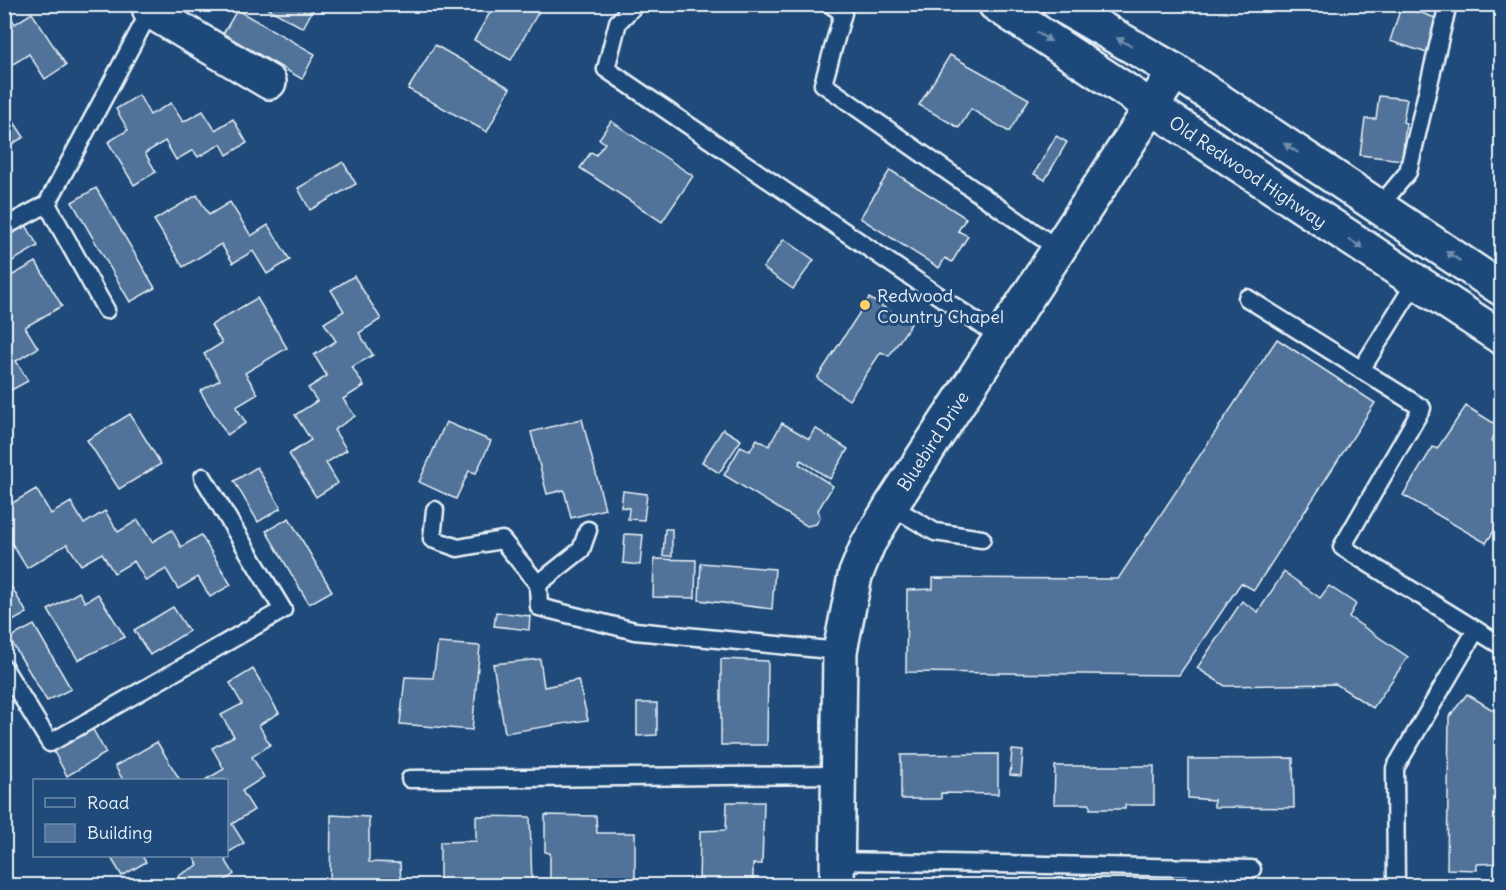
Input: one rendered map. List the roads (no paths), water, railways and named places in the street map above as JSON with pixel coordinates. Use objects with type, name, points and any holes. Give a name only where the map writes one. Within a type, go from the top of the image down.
[{"type":"main road","name":"Old Redwood Highway","points":[[995,4],[1415,283],[1502,338]]},
{"type":"main road","points":[[1059,4],[1175,70],[1502,289]]},
{"type":"main road","points":[[147,7],[269,82]]},
{"type":"main road","name":"Bluebird Drive","points":[[837,873],[840,651],[855,576],[868,544],[999,337],[1175,70]]},
{"type":"lane","points":[[636,4],[618,22],[606,69],[999,337]]},
{"type":"lane","points":[[830,4],[843,13],[823,84],[1058,249]]},
{"type":"lane","points":[[1379,207],[1408,172],[1448,4]]},
{"type":"lane","points":[[4,227],[47,204],[147,7]]},
{"type":"lane","points":[[47,204],[106,310]]},
{"type":"lane","points":[[1361,370],[1415,283]]},
{"type":"lane","points":[[1247,298],[1422,408],[1342,547],[1502,646]]},
{"type":"lane","points":[[4,668],[50,743],[283,610],[203,477]]},
{"type":"lane","points":[[891,506],[935,532],[982,539]]},
{"type":"lane","points":[[435,510],[432,539],[458,548],[502,540],[538,584],[539,607],[635,631],[840,651]]},
{"type":"lane","points":[[538,584],[581,550],[588,530]]},
{"type":"lane","points":[[1396,885],[1395,768],[1476,630]]},
{"type":"lane","points":[[410,779],[837,775]]},
{"type":"lane","name":"Bluebird Drive","points":[[837,873],[1252,869]]},
{"type":"place","name":"Redwood Country Chapel","points":[[865,305]]}]
